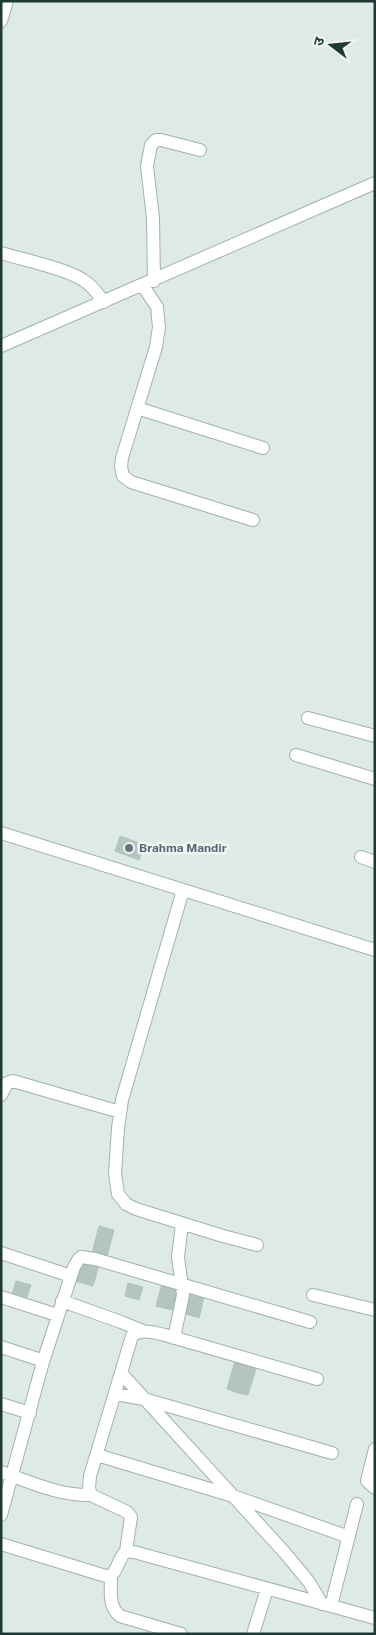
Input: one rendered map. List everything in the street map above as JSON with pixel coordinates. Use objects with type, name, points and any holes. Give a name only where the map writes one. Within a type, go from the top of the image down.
[{"type":"street","points":[[1,21],[5,4]]},
{"type":"street","points":[[200,150],[162,140],[156,140],[151,145],[147,166],[153,218],[148,283],[157,307],[160,327],[156,347],[122,458],[121,467],[123,476],[131,482],[253,520]]},
{"type":"street","points":[[1,346],[375,183]]},
{"type":"street","points":[[1,253],[60,270],[83,280],[93,288],[104,302]]},
{"type":"street","points":[[137,408],[263,448]]},
{"type":"street","points":[[308,718],[375,736]]},
{"type":"street","points":[[296,755],[375,779]]},
{"type":"street","points":[[1,833],[375,950]]},
{"type":"street","points":[[362,857],[375,862]]},
{"type":"street","points":[[183,890],[122,1100],[115,1160],[118,1194],[126,1204],[136,1209],[257,1245]]},
{"type":"street","points":[[1,1094],[7,1082],[13,1080],[120,1112]]},
{"type":"street","points":[[174,1338],[181,1306],[182,1284],[178,1257],[182,1224]]},
{"type":"street","points":[[1,1254],[71,1276]]},
{"type":"street","points":[[1,1515],[7,1474],[30,1413],[57,1314],[71,1276],[81,1257],[95,1259],[310,1322]]},
{"type":"street","points":[[313,1295],[375,1310]]},
{"type":"street","points":[[1,1297],[57,1314]]},
{"type":"street","points":[[62,1301],[143,1331],[317,1379]]},
{"type":"street","points":[[91,1495],[89,1488],[97,1455],[132,1336],[137,1332],[143,1331]]},
{"type":"street","points":[[1,1347],[43,1362]]},
{"type":"street","points":[[121,1373],[286,1553],[326,1605]]},
{"type":"street","points":[[115,1394],[144,1399],[332,1453]]},
{"type":"street","points":[[1,1404],[30,1413]]},
{"type":"street","points":[[375,1450],[367,1481],[375,1488]]},
{"type":"street","points":[[97,1455],[232,1496],[349,1537]]},
{"type":"street","points":[[7,1474],[57,1492],[72,1495],[91,1495],[127,1512],[131,1518],[126,1551],[121,1556],[111,1577],[114,1610],[120,1616],[181,1634]]},
{"type":"street","points":[[326,1605],[349,1537],[357,1504]]},
{"type":"street","points":[[1,1544],[102,1576],[111,1577]]},
{"type":"street","points":[[126,1551],[375,1618]]},
{"type":"street","points":[[253,1634],[267,1589]]},
{"type":"building","points":[[120,836],[145,845],[139,860],[115,851]]},
{"type":"building","points":[[99,1226],[114,1230],[107,1256],[92,1253]]},
{"type":"building","points":[[82,1260],[99,1265],[93,1286],[75,1281]]},
{"type":"building","points":[[16,1281],[31,1285],[25,1303],[11,1298]]},
{"type":"building","points":[[128,1283],[143,1287],[139,1300],[125,1296]]},
{"type":"building","points":[[162,1283],[179,1288],[172,1310],[156,1306]]},
{"type":"building","points":[[191,1294],[204,1297],[199,1318],[186,1314]]},
{"type":"building","points":[[235,1361],[246,1365],[238,1393],[227,1389]]},
{"type":"building","points":[[246,1366],[256,1369],[248,1395],[238,1393]]},
{"type":"place","name":"Brahma Mandir","points":[[129,848]]}]
